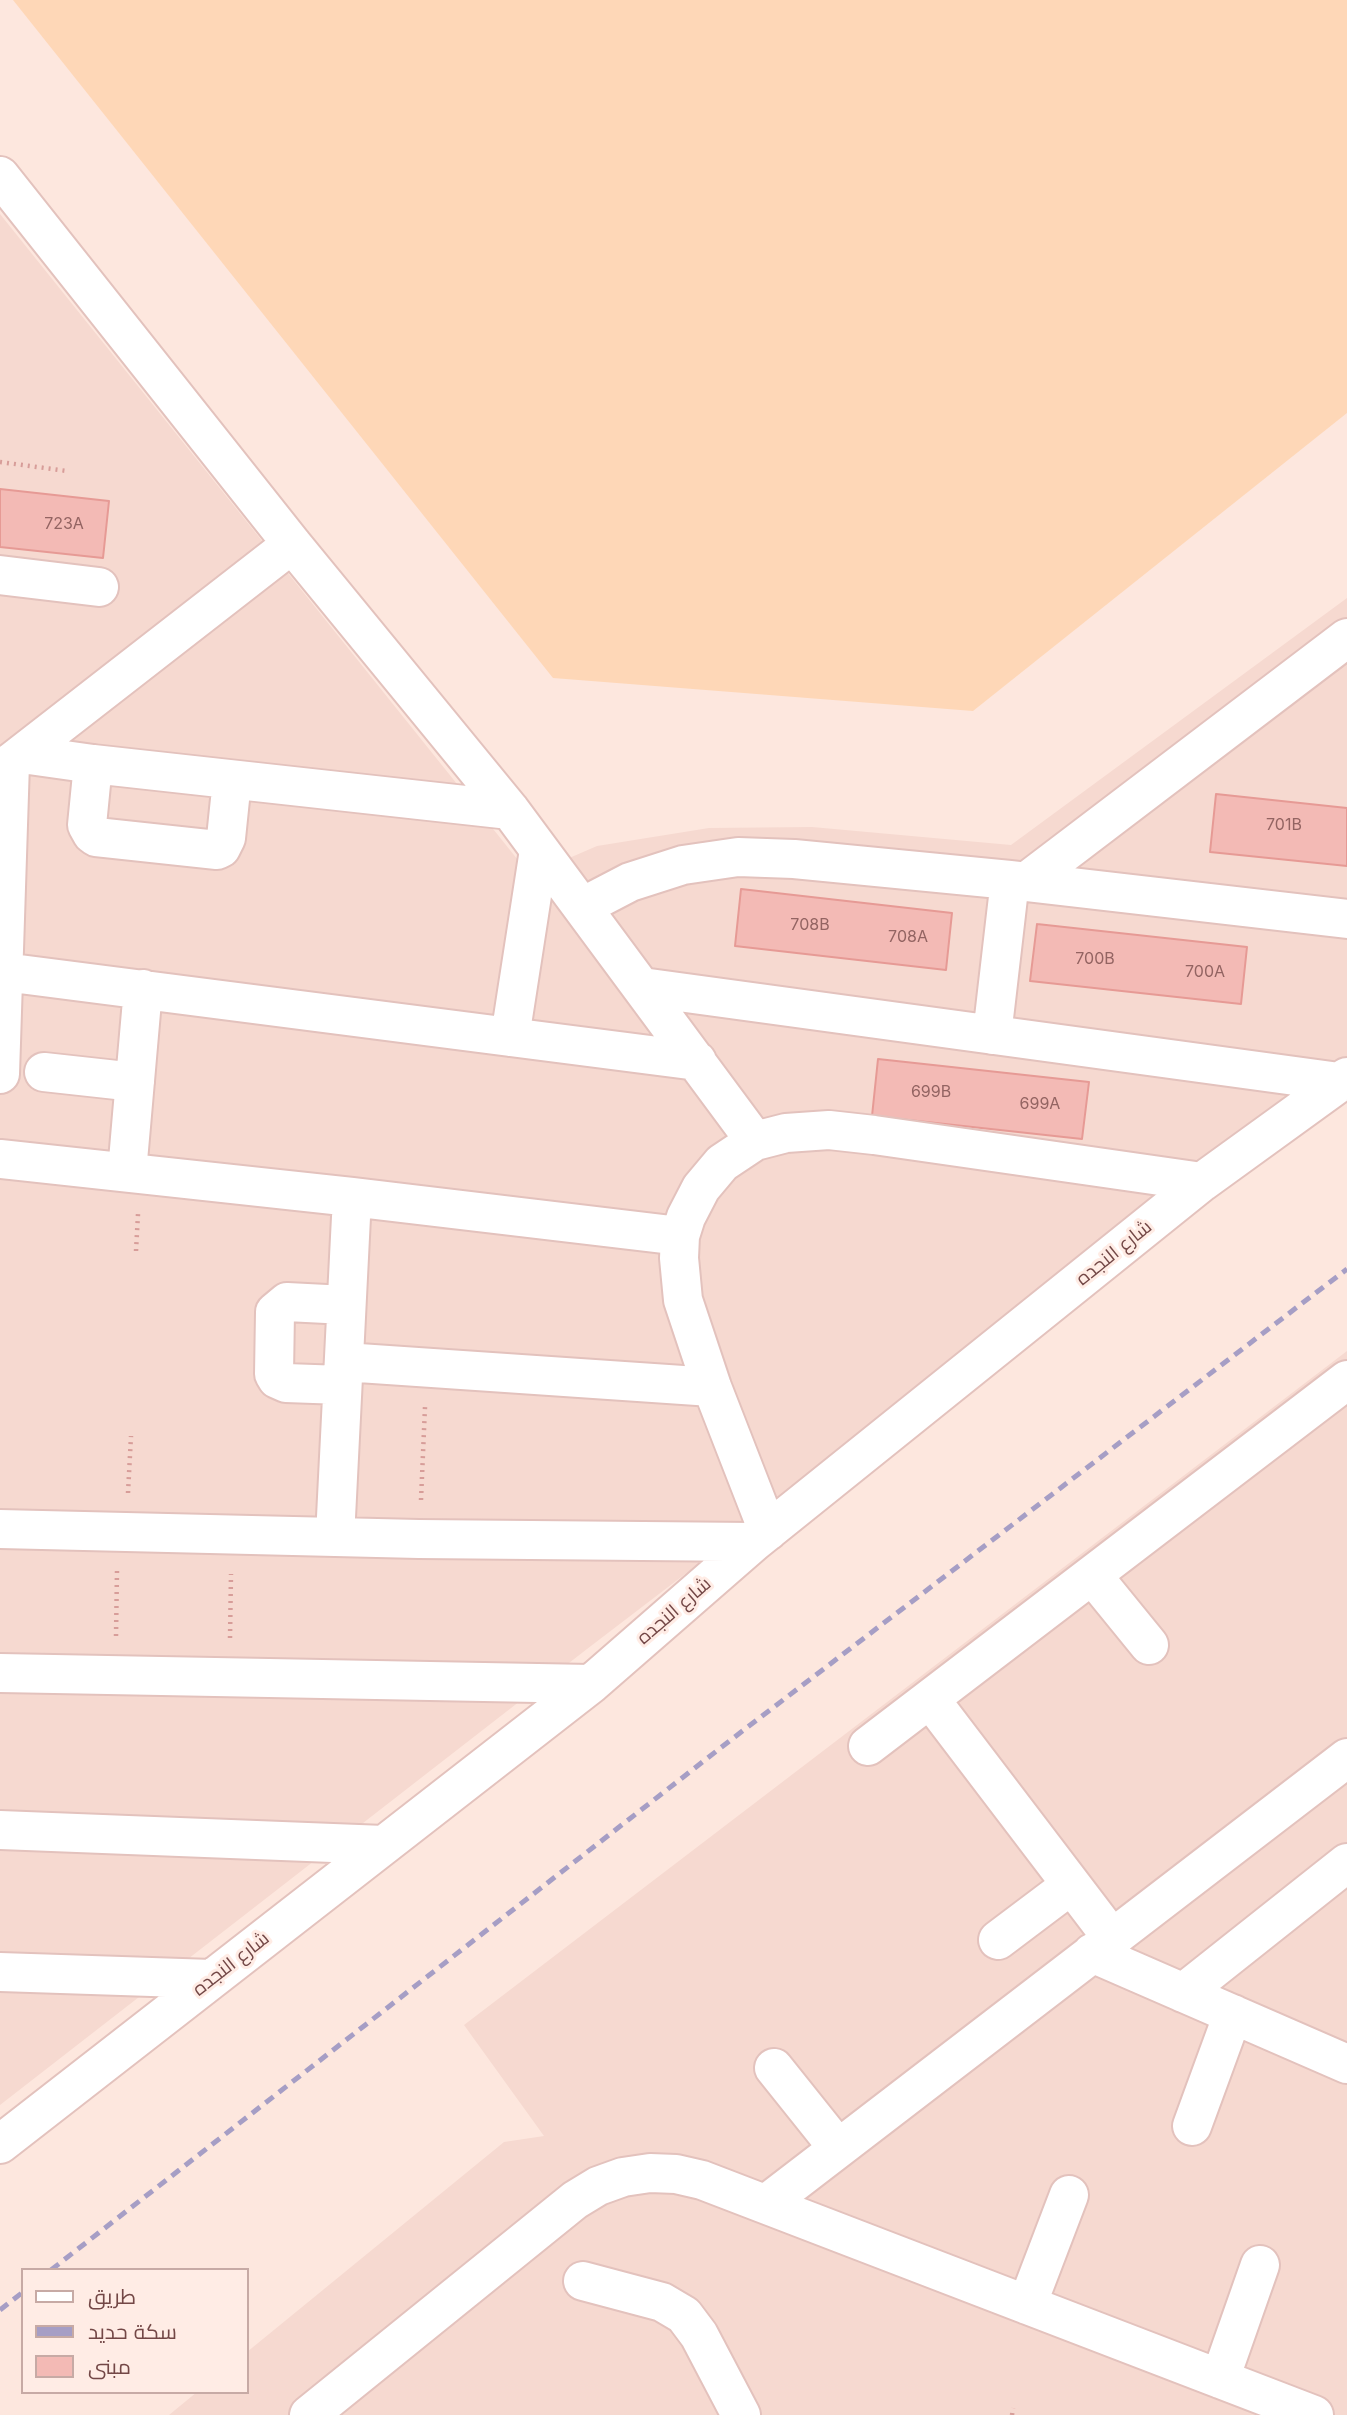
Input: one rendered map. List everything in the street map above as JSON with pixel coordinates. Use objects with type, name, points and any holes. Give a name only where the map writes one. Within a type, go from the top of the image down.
[{"type":"street","points":[[0,176],[292,544],[510,810],[755,1141]]},
{"type":"street","points":[[11,763],[292,544]]},
{"type":"street","points":[[0,575],[99,587]]},
{"type":"street","points":[[992,1035],[1018,881],[1347,638]]},
{"type":"street","points":[[11,763],[93,764],[510,810]]},
{"type":"street","points":[[0,1074],[11,763]]},
{"type":"street","points":[[93,764],[87,825],[92,834],[217,850],[226,838],[232,780]]},
{"type":"street","points":[[510,1037],[539,850]]},
{"type":"street","points":[[582,907],[630,882],[683,865],[738,857],[794,859],[1018,881],[1347,919]]},
{"type":"street","points":[[4,972],[697,1061]]},
{"type":"street","points":[[642,987],[1343,1080]]},
{"type":"street","points":[[127,1172],[143,989]]},
{"type":"street","points":[[44,1072],[135,1082]]},
{"type":"street","name":"شارع النجده","points":[[0,2144],[591,1684],[761,1536],[1202,1182],[1343,1080]]},
{"type":"street","points":[[0,1529],[419,1539],[761,1536],[683,1300],[680,1236],[686,1217],[701,1188],[722,1163],[755,1141],[786,1133],[829,1130],[1202,1182]]},
{"type":"street","points":[[0,1159],[680,1236]]},
{"type":"street","points":[[335,1537],[352,1197]]},
{"type":"street","points":[[346,1305],[287,1302],[275,1312],[276,1379],[286,1383],[343,1373],[427,1367],[712,1387]]},
{"type":"street","points":[[868,1746],[1347,1380]]},
{"type":"street","points":[[1092,1575],[1149,1645]]},
{"type":"street","points":[[0,1673],[591,1684]]},
{"type":"street","points":[[930,1699],[1072,1885],[1102,1946],[1183,1993],[1347,2064]]},
{"type":"street","points":[[765,2204],[1347,1758]]},
{"type":"street","points":[[0,1830],[384,1845]]},
{"type":"street","points":[[1183,1993],[1347,1863]]},
{"type":"street","points":[[998,1940],[1072,1885]]},
{"type":"street","points":[[0,1972],[212,1979]]},
{"type":"street","points":[[1192,2126],[1233,2014]]},
{"type":"street","points":[[774,2068],[838,2148]]},
{"type":"street","points":[[309,2415],[575,2200],[598,2186],[623,2177],[650,2173],[676,2174],[702,2180],[1314,2415]]},
{"type":"street","points":[[1027,2305],[1069,2195]]},
{"type":"street","points":[[1220,2379],[1260,2265]]},
{"type":"street","points":[[583,2281],[662,2302],[684,2315],[699,2335],[741,2415]]},
{"type":"path","points":[[0,462],[67,471]]},
{"type":"path","points":[[419,1539],[427,1367]]},
{"type":"path","points":[[116,1675],[122,1532],[131,1436]]},
{"type":"path","points":[[230,1678],[232,1534]]},
{"type":"path","points":[[1012,2415],[1013,2408]]},
{"type":"shaded area","points":[[0,214],[530,875],[597,846],[709,828],[812,827],[1011,845],[1347,598],[1347,1064],[1215,1169],[587,1649],[0,2105]]},
{"type":"shaded area","points":[[1347,1351],[1347,2415],[169,2415],[195,2394],[248,2394],[248,2351],[504,2142],[544,2136],[464,2025]]},
{"type":"sand","points":[[13,0],[1347,0],[1347,413],[973,711],[553,678]]},
{"type":"building","points":[[0,489],[109,501],[103,558],[0,547]]},
{"type":"building","points":[[1216,794],[1347,808],[1347,866],[1210,852]]},
{"type":"building","points":[[741,889],[952,913],[946,970],[735,946]]},
{"type":"building","points":[[1037,924],[1247,947],[1241,1004],[1030,981]]},
{"type":"building","points":[[878,1059],[1089,1082],[1082,1139],[872,1116]]},
{"type":"railway","points":[[54,2268],[732,1739],[1347,1269]]},
{"type":"railway","points":[[0,2310],[21,2294]]}]
